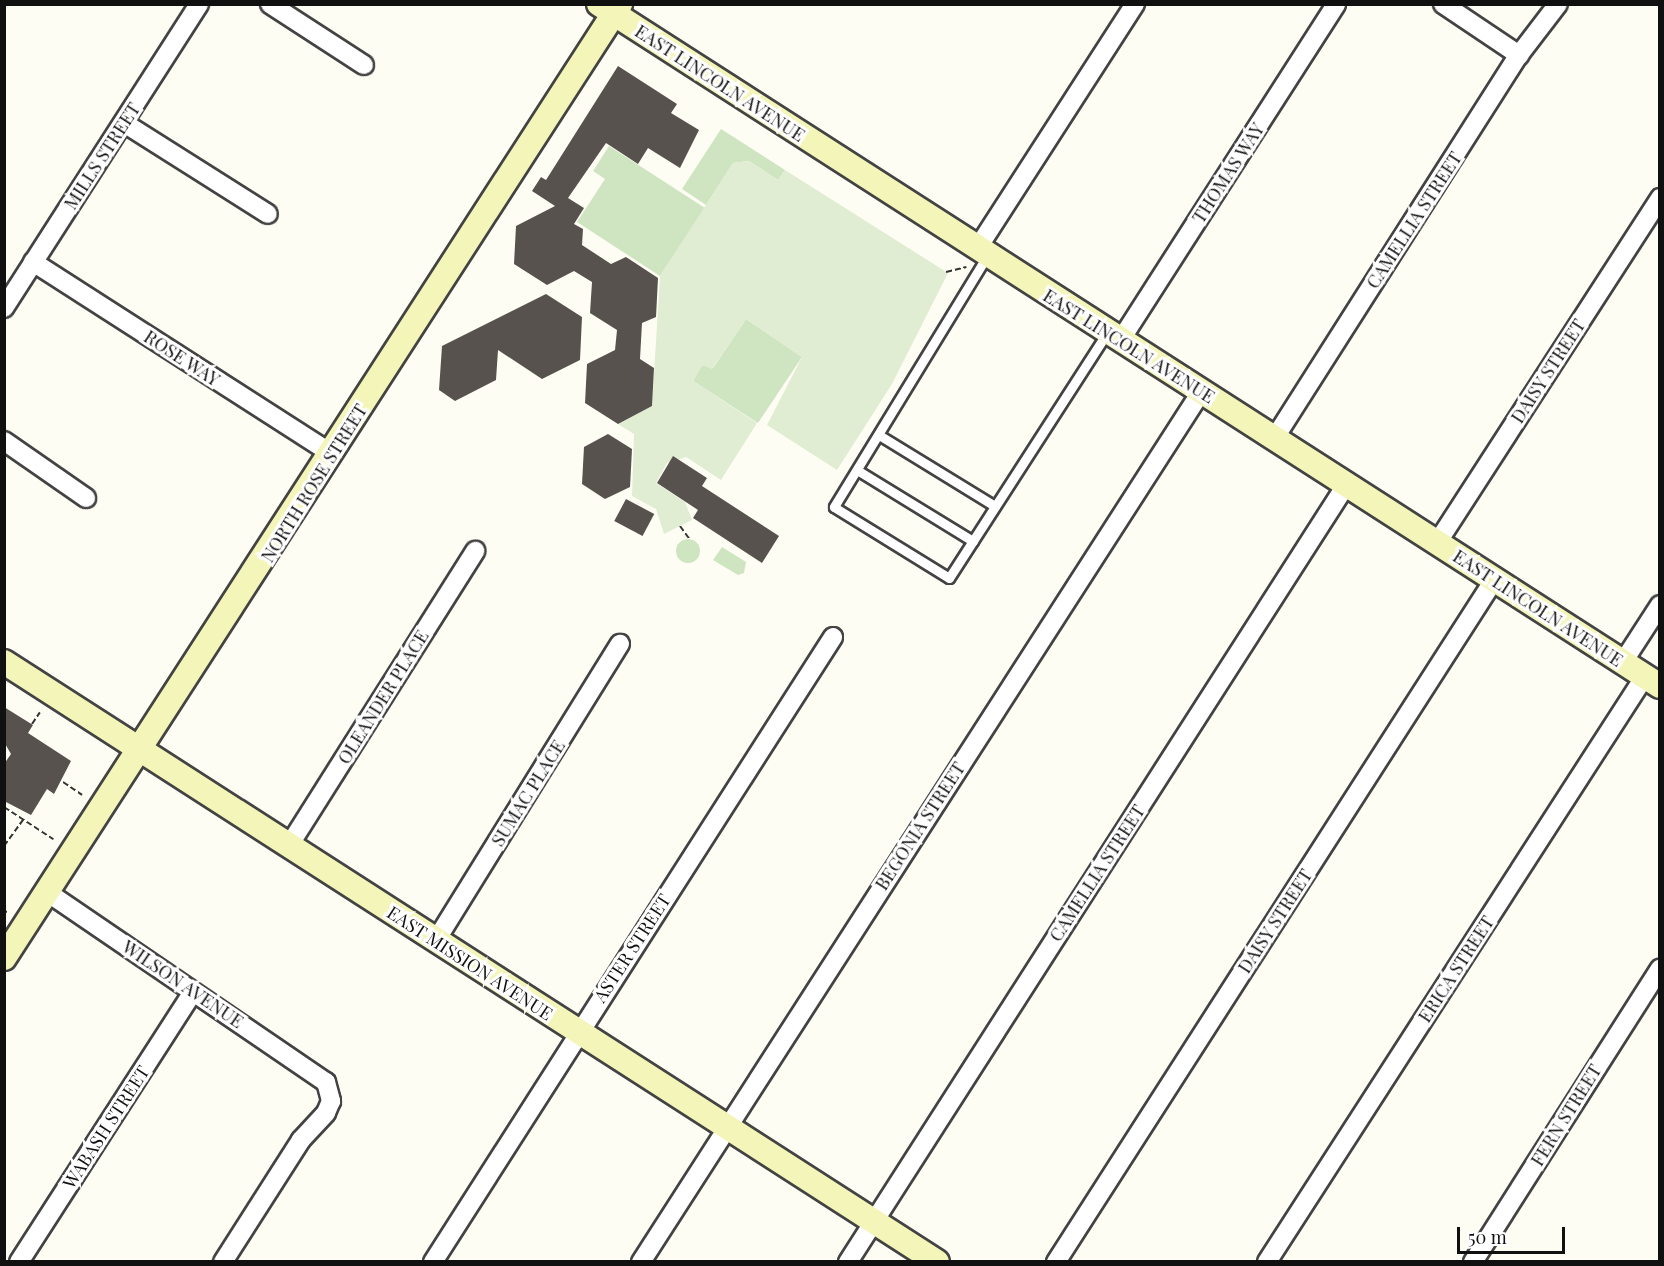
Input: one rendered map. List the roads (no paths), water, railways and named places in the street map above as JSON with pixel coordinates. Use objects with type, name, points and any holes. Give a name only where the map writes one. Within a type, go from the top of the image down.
[{"type":"main road","name":"EAST LINCOLN AVENUE","points":[[611,8],[977,257],[1114,337],[1652,681]]},
{"type":"main road","name":"NORTH ROSE STREET","points":[[4,958],[332,454],[611,8]]},
{"type":"main road","name":"EAST MISSION AVENUE","points":[[4,662],[290,844],[435,942],[937,1262]]},
{"type":"street","name":"MILLS STREET","points":[[4,308],[199,4]]},
{"type":"street","points":[[270,4],[364,65]]},
{"type":"street","points":[[977,257],[1135,4]]},
{"type":"street","name":"THOMAS WAY","points":[[1114,337],[1336,4]]},
{"type":"street","points":[[1443,4],[1519,55]]},
{"type":"street","name":"CAMELLIA STREET","points":[[1274,439],[1519,55],[1558,4]]},
{"type":"street","points":[[124,123],[268,214]]},
{"type":"street","name":"DAISY STREET","points":[[1437,543],[1659,198]]},
{"type":"street","name":"ROSE WAY","points":[[33,262],[332,454]]},
{"type":"street","name":"BEGONIA STREET","points":[[641,1262],[725,1128],[1201,392]]},
{"type":"street","points":[[4,441],[86,498]]},
{"type":"street","name":"CAMELLIA STREET","points":[[848,1262],[1346,485]]},
{"type":"street","name":"OLEANDER PLACE","points":[[290,844],[475,551]]},
{"type":"street","name":"DAISY STREET","points":[[1056,1262],[1494,580]]},
{"type":"street","points":[[1623,662],[1659,605]]},
{"type":"street","name":"ASTER STREET","points":[[433,1262],[578,1032],[833,637]]},
{"type":"street","name":"SUMAC PLACE","points":[[435,942],[620,644]]},
{"type":"street","name":"ERICA STREET","points":[[1267,1262],[1652,681]]},
{"type":"street","name":"WILSON AVENUE","points":[[47,892],[320,1074],[331,1101],[326,1113],[301,1140],[223,1262]]},
{"type":"street","name":"FERN STREET","points":[[1473,1262],[1659,969]]},
{"type":"street","name":"WABASH STREET","points":[[20,1262],[194,992]]},
{"type":"lane","points":[[977,257],[879,435],[834,507],[949,578],[995,506],[1114,337]]},
{"type":"lane","points":[[879,435],[995,506]]},
{"type":"lane","points":[[857,470],[973,541]]}]
